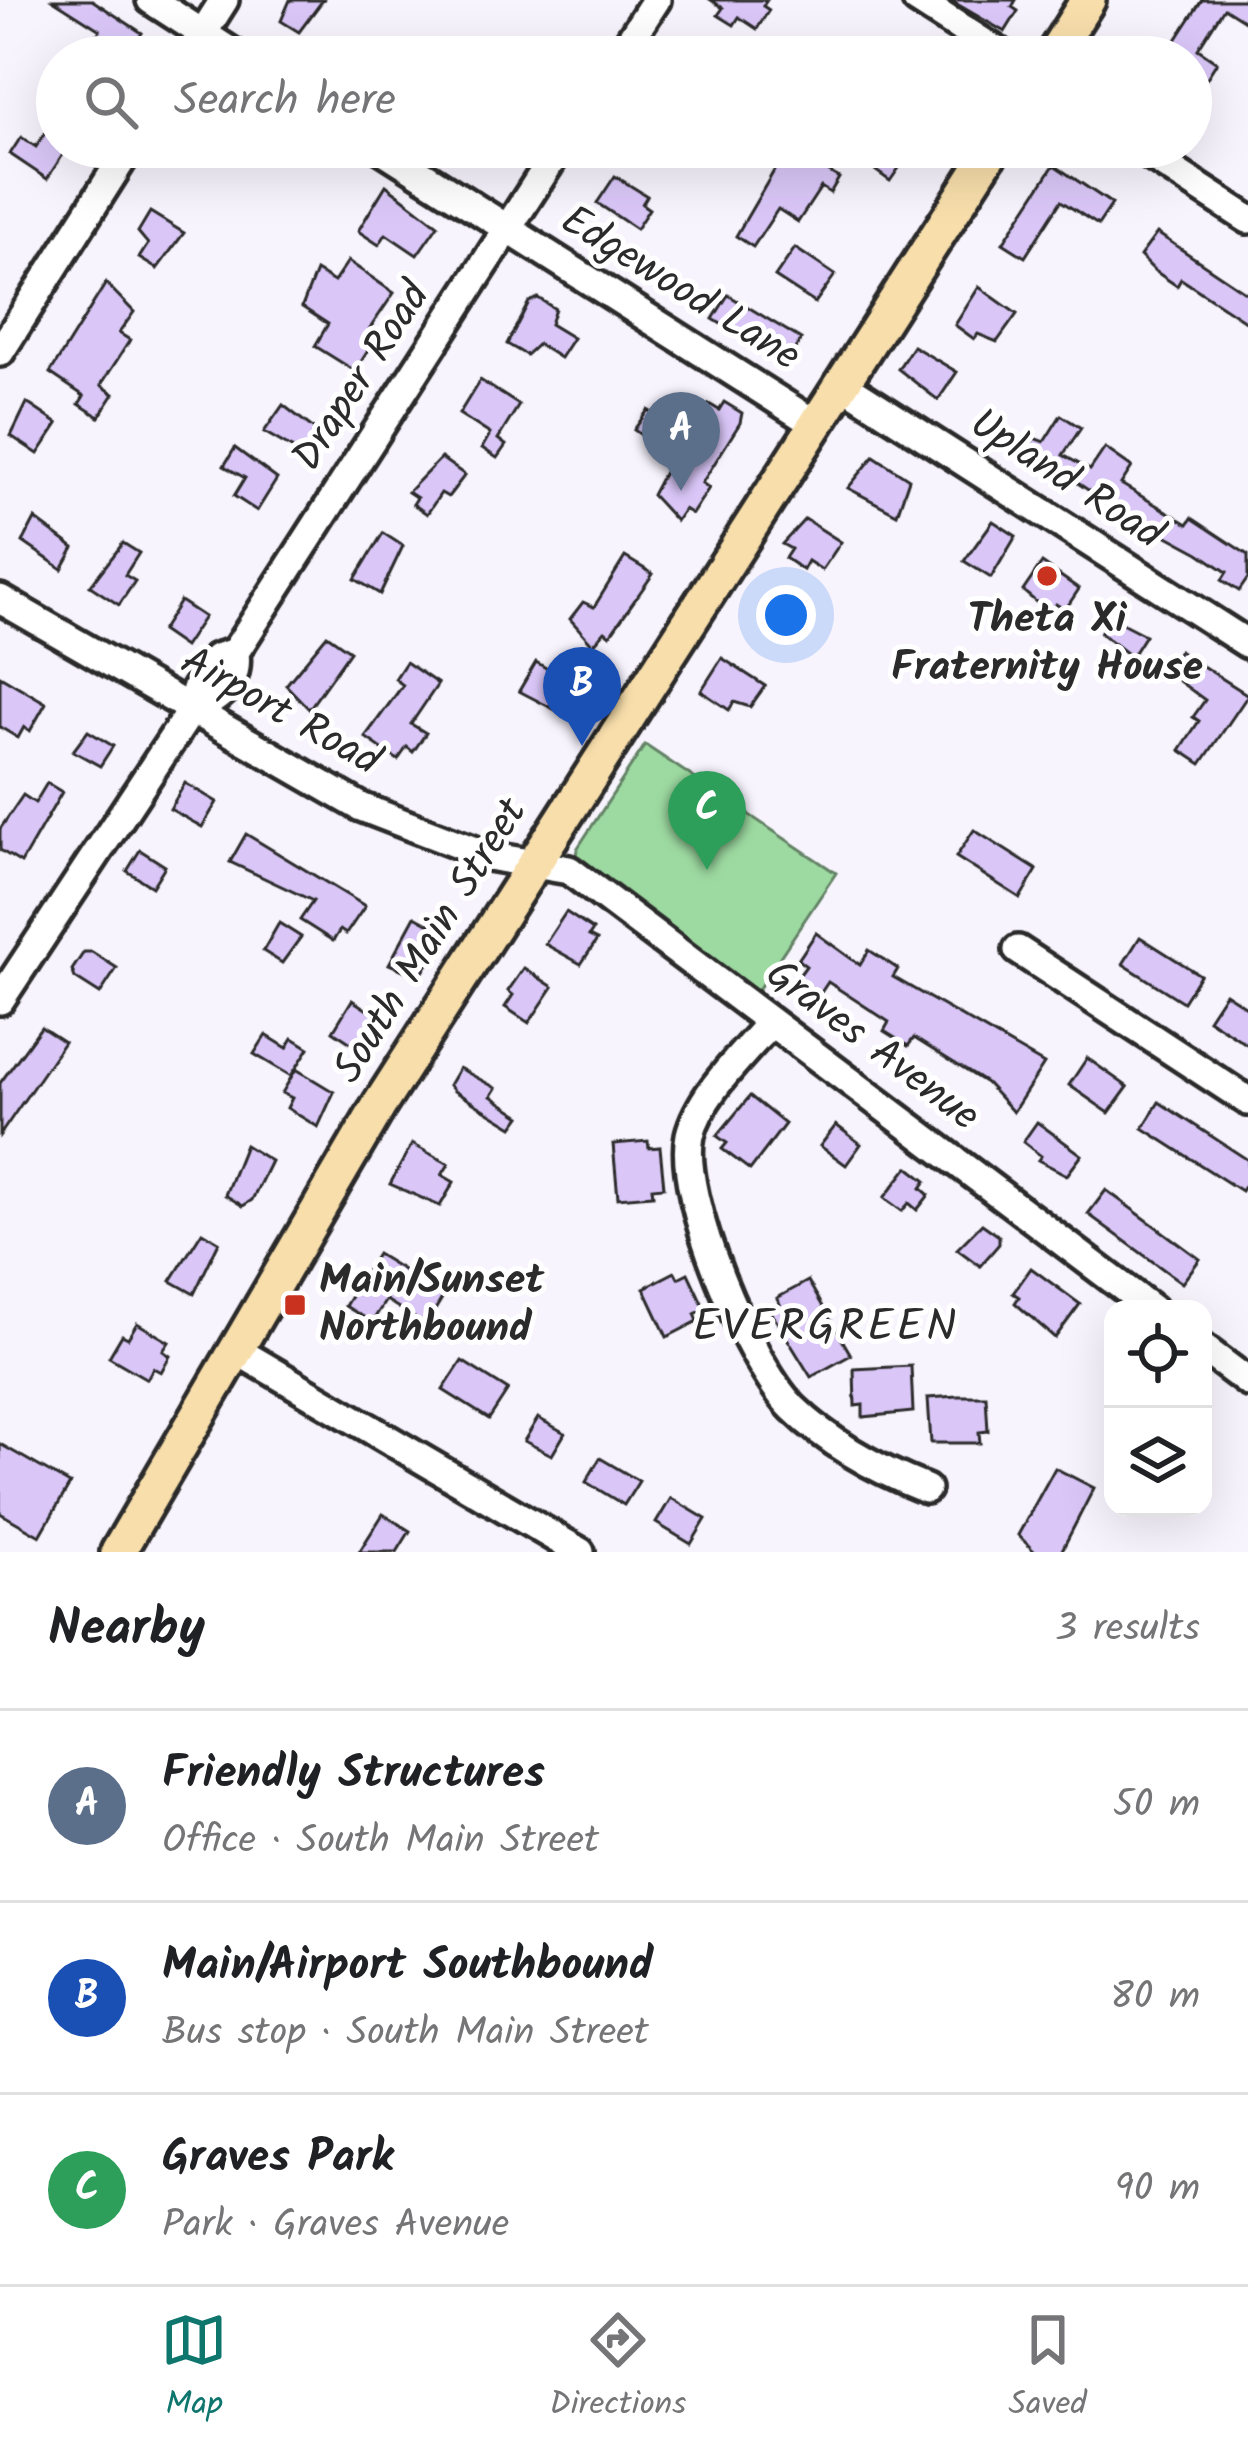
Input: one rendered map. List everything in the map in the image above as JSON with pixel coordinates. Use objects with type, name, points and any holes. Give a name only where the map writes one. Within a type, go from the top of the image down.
[{"type":"main road","points":[[1065,36],[1088,0]]},
{"type":"main road","name":"South Main Street","points":[[118,1552],[380,1104],[980,168]]},
{"type":"street","points":[[151,0],[186,36]]},
{"type":"street","points":[[201,36],[224,0]]},
{"type":"street","points":[[633,36],[656,0]]},
{"type":"street","points":[[917,0],[973,36]]},
{"type":"street","points":[[0,352],[117,168]]},
{"type":"street","name":"Edgewood Lane","points":[[412,168],[815,424]]},
{"type":"street","name":"Draper Road","points":[[0,1000],[190,712],[219,699],[237,670],[235,652],[546,168]]},
{"type":"street","points":[[1169,168],[1248,219]]},
{"type":"street","name":"Upland Road","points":[[842,383],[1248,644]]},
{"type":"street","name":"Airport Road","points":[[0,599],[190,712],[379,814],[488,856],[534,863]]},
{"type":"street","name":"Graves Avenue","points":[[534,863],[569,870],[1140,1300]]},
{"type":"street","points":[[1018,950],[1248,1102]]},
{"type":"street","points":[[770,1023],[700,1110],[691,1134],[688,1159],[709,1243],[740,1318],[789,1404],[846,1449],[926,1490]]},
{"type":"street","points":[[236,1350],[580,1552]]},
{"type":"street","points":[[1212,1355],[1248,1382]]},
{"type":"green space","points":[[645,745],[836,873],[751,1000],[575,862],[577,849]]},
{"type":"building","points":[[53,0],[92,0],[142,33],[99,36],[100,30]]},
{"type":"building","points":[[290,0],[323,0],[299,32],[281,21]]},
{"type":"building","points":[[711,0],[767,0],[763,6],[769,10],[757,29],[739,17],[734,25],[718,15],[723,8]]},
{"type":"building","points":[[950,0],[1016,0],[1012,7],[1018,11],[1005,32]]},
{"type":"building","points":[[1202,0],[1248,0],[1248,23],[1224,8],[1206,36],[1179,36]]},
{"type":"building","points":[[21,137],[36,147],[36,168],[54,168],[47,179],[10,154]]},
{"type":"building","points":[[776,168],[823,168],[839,178],[830,193],[821,187],[798,222],[778,209],[753,247],[736,236]]},
{"type":"building","points":[[872,168],[899,168],[890,181]]},
{"type":"building","points":[[1052,168],[1112,204],[1098,225],[1061,201],[1025,257],[1003,243]]},
{"type":"building","points":[[615,176],[647,196],[642,204],[649,209],[636,229],[597,203]]},
{"type":"building","points":[[386,185],[438,225],[417,255],[386,234],[379,245],[358,231]]},
{"type":"building","points":[[150,212],[184,233],[157,269],[139,258],[148,244],[138,232]]},
{"type":"building","points":[[1157,233],[1248,294],[1248,323],[1181,279],[1177,286],[1155,271],[1140,256]]},
{"type":"building","points":[[795,248],[835,275],[815,303],[775,277]]},
{"type":"building","points":[[348,261],[394,293],[362,340],[371,346],[355,371],[315,346],[328,324],[302,307],[316,271],[334,282]]},
{"type":"building","points":[[106,283],[134,312],[119,333],[130,340],[101,385],[114,394],[99,417],[79,404],[84,396],[50,373]]},
{"type":"building","points":[[979,287],[1017,314],[997,342],[978,334],[974,339],[955,325]]},
{"type":"building","points":[[728,295],[801,339],[786,364],[713,319]]},
{"type":"building","points":[[538,298],[555,309],[550,324],[573,338],[560,358],[538,344],[526,355],[507,344],[529,302]]},
{"type":"building","points":[[913,346],[957,372],[938,400],[898,369]]},
{"type":"building","points":[[480,380],[519,405],[498,439],[506,445],[497,458],[482,448],[490,434],[459,414]]},
{"type":"building","points":[[724,402],[742,413],[740,423],[702,483],[709,488],[692,514],[684,509],[676,521],[652,495],[672,457],[634,430],[648,410],[682,434],[691,420],[697,424],[709,404],[719,410]]},
{"type":"building","points":[[27,403],[58,424],[38,454],[11,436]]},
{"type":"building","points":[[283,405],[318,432],[302,454],[264,432]]},
{"type":"building","points":[[1061,415],[1081,428],[1063,455],[1090,470],[1105,448],[1132,467],[1121,484],[1188,524],[1192,518],[1248,555],[1248,578],[1239,591],[1222,580],[1227,572],[1199,553],[1112,506],[1027,449],[1034,438],[1044,442]]},
{"type":"building","points":[[235,448],[277,479],[257,511],[234,496],[245,478],[224,466]]},
{"type":"building","points":[[874,456],[909,479],[897,514],[848,488]]},
{"type":"building","points":[[441,458],[465,475],[448,497],[441,493],[427,514],[413,504],[417,498],[408,492]]},
{"type":"building","points":[[35,519],[74,548],[62,569],[23,542]]},
{"type":"building","points":[[805,519],[841,542],[822,570],[808,561],[803,570],[785,558],[791,549],[782,544]]},
{"type":"building","points":[[993,521],[1016,536],[991,578],[964,561]]},
{"type":"building","points":[[383,533],[403,546],[380,594],[355,579]]},
{"type":"building","points":[[123,543],[139,553],[125,575],[135,581],[119,605],[90,586]]},
{"type":"building","points":[[625,557],[653,574],[610,635],[605,631],[593,645],[570,619],[583,602],[594,607]]},
{"type":"building","name":"Theta Xi Fraternity House","points":[[1042,563],[1079,589],[1065,610],[1056,604],[1050,614],[1023,591]]},
{"type":"building","points":[[180,601],[204,617],[184,647],[161,631]]},
{"type":"building","points":[[1110,617],[1145,635],[1131,657],[1100,633]]},
{"type":"building","points":[[327,635],[350,651],[309,709],[286,685]]},
{"type":"building","points":[[1179,651],[1248,695],[1201,764],[1180,750],[1199,721],[1193,717],[1205,700],[1165,671]]},
{"type":"building","points":[[722,658],[765,686],[750,707],[734,702],[729,710],[701,691]]},
{"type":"building","points":[[406,662],[438,684],[411,724],[426,733],[413,752],[407,747],[398,760],[365,737],[403,685],[395,679]]},
{"type":"building","points":[[536,662],[578,692],[565,715],[519,691]]},
{"type":"building","points":[[0,676],[46,703],[30,731],[24,727],[18,738],[0,727]]},
{"type":"building","points":[[88,731],[113,746],[100,766],[73,751]]},
{"type":"building","points":[[47,783],[62,792],[21,863],[0,850],[0,829],[23,795],[35,803]]},
{"type":"building","points":[[185,783],[217,802],[202,827],[170,809]]},
{"type":"building","points":[[974,830],[1037,870],[1020,898],[956,857]]},
{"type":"building","points":[[246,834],[365,906],[346,934],[340,930],[333,941],[300,920],[313,901],[230,862]]},
{"type":"building","points":[[140,850],[165,866],[152,887],[127,871]]},
{"type":"building","points":[[566,912],[593,930],[589,936],[597,940],[581,964],[545,944]]},
{"type":"building","points":[[415,916],[446,933],[420,977],[389,964]]},
{"type":"building","points":[[279,923],[301,937],[282,963],[263,951]]},
{"type":"building","points":[[816,933],[860,965],[869,950],[898,969],[893,977],[1044,1064],[1013,1112],[986,1083],[914,1038],[908,1046],[884,1031],[889,1022],[828,982],[818,997],[795,981],[806,966],[798,960]]},
{"type":"building","points":[[1140,937],[1200,975],[1183,1002],[1123,964]]},
{"type":"building","points":[[84,952],[117,968],[100,994],[75,978],[72,970]]},
{"type":"building","points":[[524,968],[553,987],[529,1023],[505,1007],[513,995],[508,991]]},
{"type":"building","points":[[1225,993],[1248,1008],[1248,1045],[1208,1019]]},
{"type":"building","points":[[352,1000],[383,1020],[360,1049],[333,1031]]},
{"type":"building","points":[[41,1027],[64,1042],[0,1135],[0,1083]]},
{"type":"building","points":[[266,1035],[287,1048],[293,1038],[309,1048],[291,1076],[254,1054]]},
{"type":"building","points":[[1087,1058],[1128,1087],[1109,1113],[1069,1085]]},
{"type":"building","points":[[459,1068],[496,1088],[491,1096],[521,1116],[513,1127],[454,1091],[449,1085]]},
{"type":"building","points":[[296,1069],[334,1092],[318,1127],[287,1108],[292,1098],[282,1093]]},
{"type":"building","points":[[750,1096],[785,1124],[750,1170],[722,1149],[727,1143],[717,1136]]},
{"type":"building","points":[[1159,1102],[1248,1160],[1248,1180],[1241,1191],[1143,1128]]},
{"type":"building","points":[[1037,1122],[1082,1155],[1067,1175],[1038,1160],[1041,1156],[1023,1142]]},
{"type":"building","points":[[836,1125],[861,1144],[846,1165],[820,1146]]},
{"type":"building","points":[[648,1141],[649,1148],[660,1147],[664,1187],[652,1188],[653,1195],[618,1198],[613,1144]]},
{"type":"building","points":[[412,1144],[449,1164],[442,1175],[454,1182],[440,1206],[390,1184]]},
{"type":"building","points":[[245,1145],[271,1161],[252,1200],[243,1206],[225,1195]]},
{"type":"building","points":[[908,1167],[926,1181],[921,1188],[929,1195],[917,1210],[909,1203],[902,1211],[884,1198]]},
{"type":"building","points":[[1106,1190],[1200,1259],[1182,1283],[1088,1214]]},
{"type":"building","points":[[982,1224],[999,1236],[999,1244],[980,1266],[957,1249]]},
{"type":"building","points":[[202,1232],[219,1242],[194,1294],[171,1281]]},
{"type":"building","points":[[377,1254],[444,1295],[426,1325],[386,1300],[372,1322],[345,1306]]},
{"type":"building","points":[[1031,1268],[1080,1304],[1055,1338],[1015,1303],[1019,1297],[1013,1293]]},
{"type":"building","points":[[675,1272],[678,1278],[688,1273],[705,1309],[695,1314],[698,1321],[667,1337],[644,1288]]},
{"type":"building","points":[[808,1281],[851,1355],[811,1377],[769,1309],[780,1304],[777,1298]]},
{"type":"building","points":[[137,1323],[169,1342],[163,1351],[170,1356],[161,1372],[153,1368],[147,1379],[109,1357],[122,1335],[128,1338]]},
{"type":"building","points":[[462,1361],[508,1390],[489,1419],[443,1390]]},
{"type":"building","points":[[911,1366],[913,1412],[863,1417],[863,1405],[855,1406],[854,1369]]},
{"type":"building","points":[[986,1396],[988,1431],[979,1432],[980,1443],[931,1443],[928,1398]]},
{"type":"building","points":[[538,1418],[565,1433],[552,1455],[524,1441]]},
{"type":"building","points":[[0,1444],[70,1484],[40,1536],[0,1513]]},
{"type":"building","points":[[600,1458],[639,1481],[624,1505],[586,1482]]},
{"type":"building","points":[[1055,1468],[1094,1488],[1061,1552],[1035,1552],[1018,1535]]},
{"type":"building","points":[[671,1498],[706,1519],[691,1544],[656,1523]]},
{"type":"building","points":[[383,1514],[410,1531],[397,1552],[359,1552]]},
{"type":"place","name":"Friendly Structures","points":[[681,491]]},
{"type":"place","name":"Theta Xi Fraternity House","points":[[1047,576]]},
{"type":"place","name":"Main/Airport Southbound","points":[[582,746]]},
{"type":"place","name":"Graves Park","points":[[707,870]]},
{"type":"place","name":"Main/Sunset Northbound","points":[[295,1305]]},
{"type":"district","name":"EVERGREEN","points":[[826,1328]]}]
